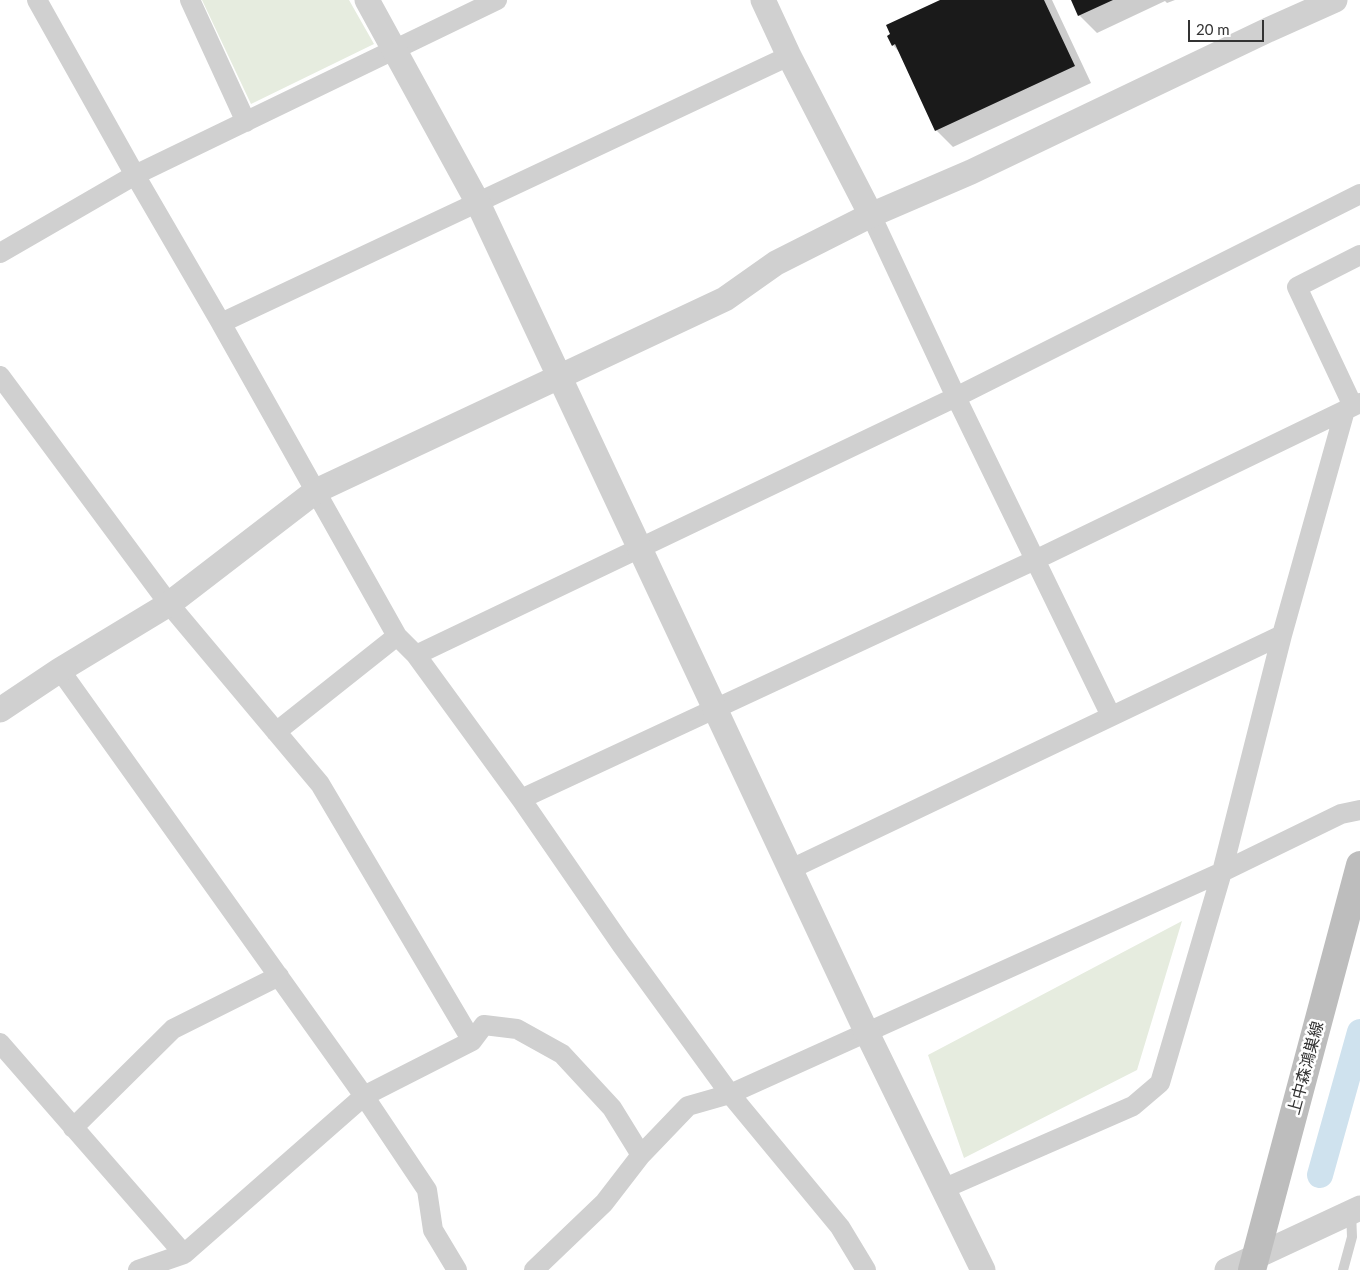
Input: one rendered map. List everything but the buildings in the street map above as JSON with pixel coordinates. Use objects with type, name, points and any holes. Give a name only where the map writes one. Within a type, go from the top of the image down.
[{"type":"main road","name":"上中森鴻巣線","points":[[1254,1263],[1360,865]]},
{"type":"street","points":[[37,0],[134,175],[221,323],[397,636],[416,655],[521,799],[621,944],[730,1094],[840,1227],[866,1270]]},
{"type":"street","points":[[190,0],[246,122]]},
{"type":"street","points":[[367,0],[477,202],[867,1033],[983,1270]]},
{"type":"street","points":[[0,252],[134,175],[496,0]]},
{"type":"street","points":[[763,0],[789,56],[871,215],[956,397],[1111,716]]},
{"type":"street","points":[[0,710],[60,670],[169,604],[316,491],[725,299],[776,263],[871,215],[971,172],[1268,30],[1336,0]]},
{"type":"street","points":[[221,323],[789,56]]},
{"type":"street","points":[[416,655],[956,397],[1360,194]]},
{"type":"street","points":[[943,1190],[1133,1106],[1160,1083],[1222,872],[1282,635],[1353,406],[1297,287],[1360,255]]},
{"type":"street","points":[[0,376],[169,604],[320,784],[472,1041]]},
{"type":"street","points":[[521,799],[714,707],[1035,560],[1353,406]]},
{"type":"street","points":[[790,869],[1282,635]]},
{"type":"street","points":[[276,732],[397,636]]},
{"type":"street","points":[[60,670],[364,1096],[427,1190],[433,1230],[457,1270]]},
{"type":"street","points":[[534,1270],[604,1203],[641,1155],[688,1106],[730,1094],[1222,872],[1341,814],[1360,810]]},
{"type":"street","points":[[73,1128],[173,1029],[279,976]]},
{"type":"street","points":[[138,1270],[184,1254],[364,1096],[472,1041],[484,1025],[517,1029],[562,1054],[612,1108],[641,1155]]},
{"type":"street","points":[[0,1043],[184,1254]]},
{"type":"street","points":[[1227,1270],[1254,1263],[1356,1210]]},
{"type":"lane","points":[[1343,1270],[1352,1237],[1356,1210]]},
{"type":"shaded area","points":[[202,0],[349,0],[374,44],[251,104]]},
{"type":"shaded area","points":[[1182,921],[1137,1070],[964,1158],[928,1055]]},
{"type":"waterway","points":[[1320,1175],[1360,1032]]}]
